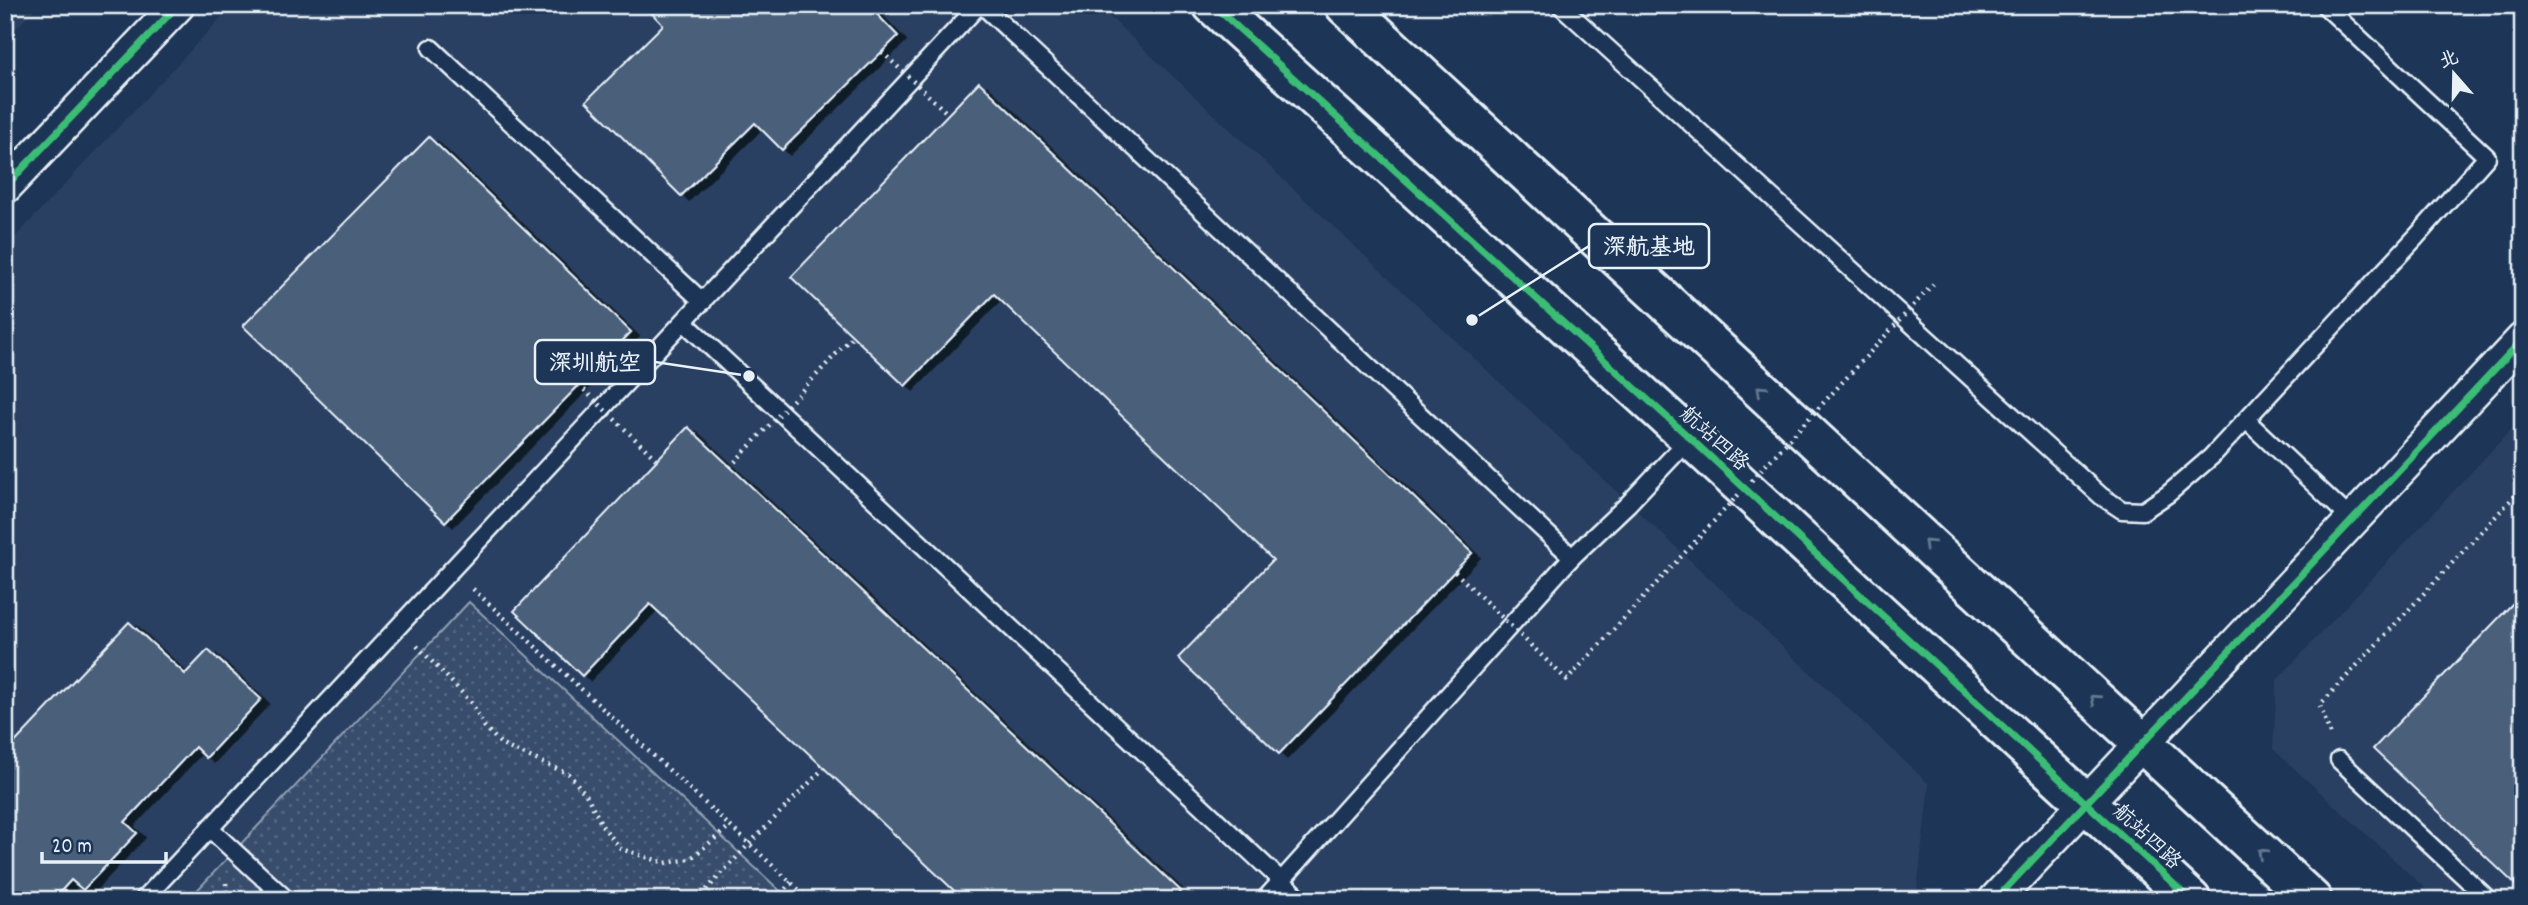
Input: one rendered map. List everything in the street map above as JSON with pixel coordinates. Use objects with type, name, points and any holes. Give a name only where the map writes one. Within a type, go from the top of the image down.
[{"type":"street","points":[[5,187],[178,5]]},
{"type":"street","name":"航站四路","points":[[1213,5],[1690,438],[2191,900]]},
{"type":"street","points":[[1345,5],[2312,900]]},
{"type":"street","points":[[1995,900],[2523,339]]},
{"type":"lane","points":[[143,900],[981,5],[1572,557]]},
{"type":"lane","points":[[1560,5],[2101,496],[2122,510],[2143,511],[2168,494],[2211,457],[2416,237],[2487,156],[2324,5]]},
{"type":"lane","points":[[431,48],[703,302]]},
{"type":"lane","points":[[684,322],[1302,900]]},
{"type":"lane","points":[[2246,420],[2352,520]]},
{"type":"lane","points":[[1264,900],[1572,557],[1628,504],[1690,438]]},
{"type":"lane","points":[[2339,760],[2489,900]]},
{"type":"lane","points":[[209,828],[287,900]]},
{"type":"path","points":[[882,52],[947,113]]},
{"type":"path","points":[[1455,572],[1567,680],[1936,281]]},
{"type":"path","points":[[730,467],[853,337]]},
{"type":"path","points":[[579,385],[657,460]]},
{"type":"path","points":[[2339,760],[2320,705],[2523,487]]},
{"type":"path","points":[[452,569],[810,900]]},
{"type":"path","points":[[398,627],[472,703],[484,726],[502,745],[569,774],[587,796],[603,827],[621,849],[665,863],[690,859],[730,826]]},
{"type":"path","points":[[697,900],[825,767]]},
{"type":"path","points":[[778,900],[790,882]]},
{"type":"shaded area","points":[[5,5],[38,5],[5,40]]},
{"type":"shaded area","points":[[233,5],[1097,5],[1929,784],[1916,900],[5,900],[5,248]]},
{"type":"shaded area","points":[[2523,417],[2523,900],[2438,900],[2273,749],[2277,680]]},
{"type":"shaded area","points":[[469,602],[790,900],[188,900]]},
{"type":"building","points":[[644,5],[868,5],[898,36],[782,150],[755,123],[681,196],[586,101],[663,25]]},
{"type":"building","points":[[979,82],[1472,553],[1279,754],[1178,658],[1273,560],[994,294],[905,386],[791,277]]},
{"type":"building","points":[[429,137],[631,332],[445,522],[243,326]]},
{"type":"building","points":[[688,427],[1181,891],[1173,900],[964,900],[650,604],[582,676],[514,611]]},
{"type":"building","points":[[2516,600],[2523,607],[2523,892],[2373,749]]},
{"type":"building","points":[[129,622],[185,674],[208,650],[261,699],[206,758],[195,747],[125,822],[137,833],[83,890],[71,880],[53,900],[5,900],[5,753]]},
{"type":"cycle path","points":[[5,187],[178,5]]},
{"type":"cycle path","points":[[1213,5],[1690,438],[2191,900]]},
{"type":"cycle path","points":[[1995,900],[2523,339]]},
{"type":"place","name":"深航基地","points":[[1472,320]]},
{"type":"place","name":"深圳航空","points":[[749,376]]}]
